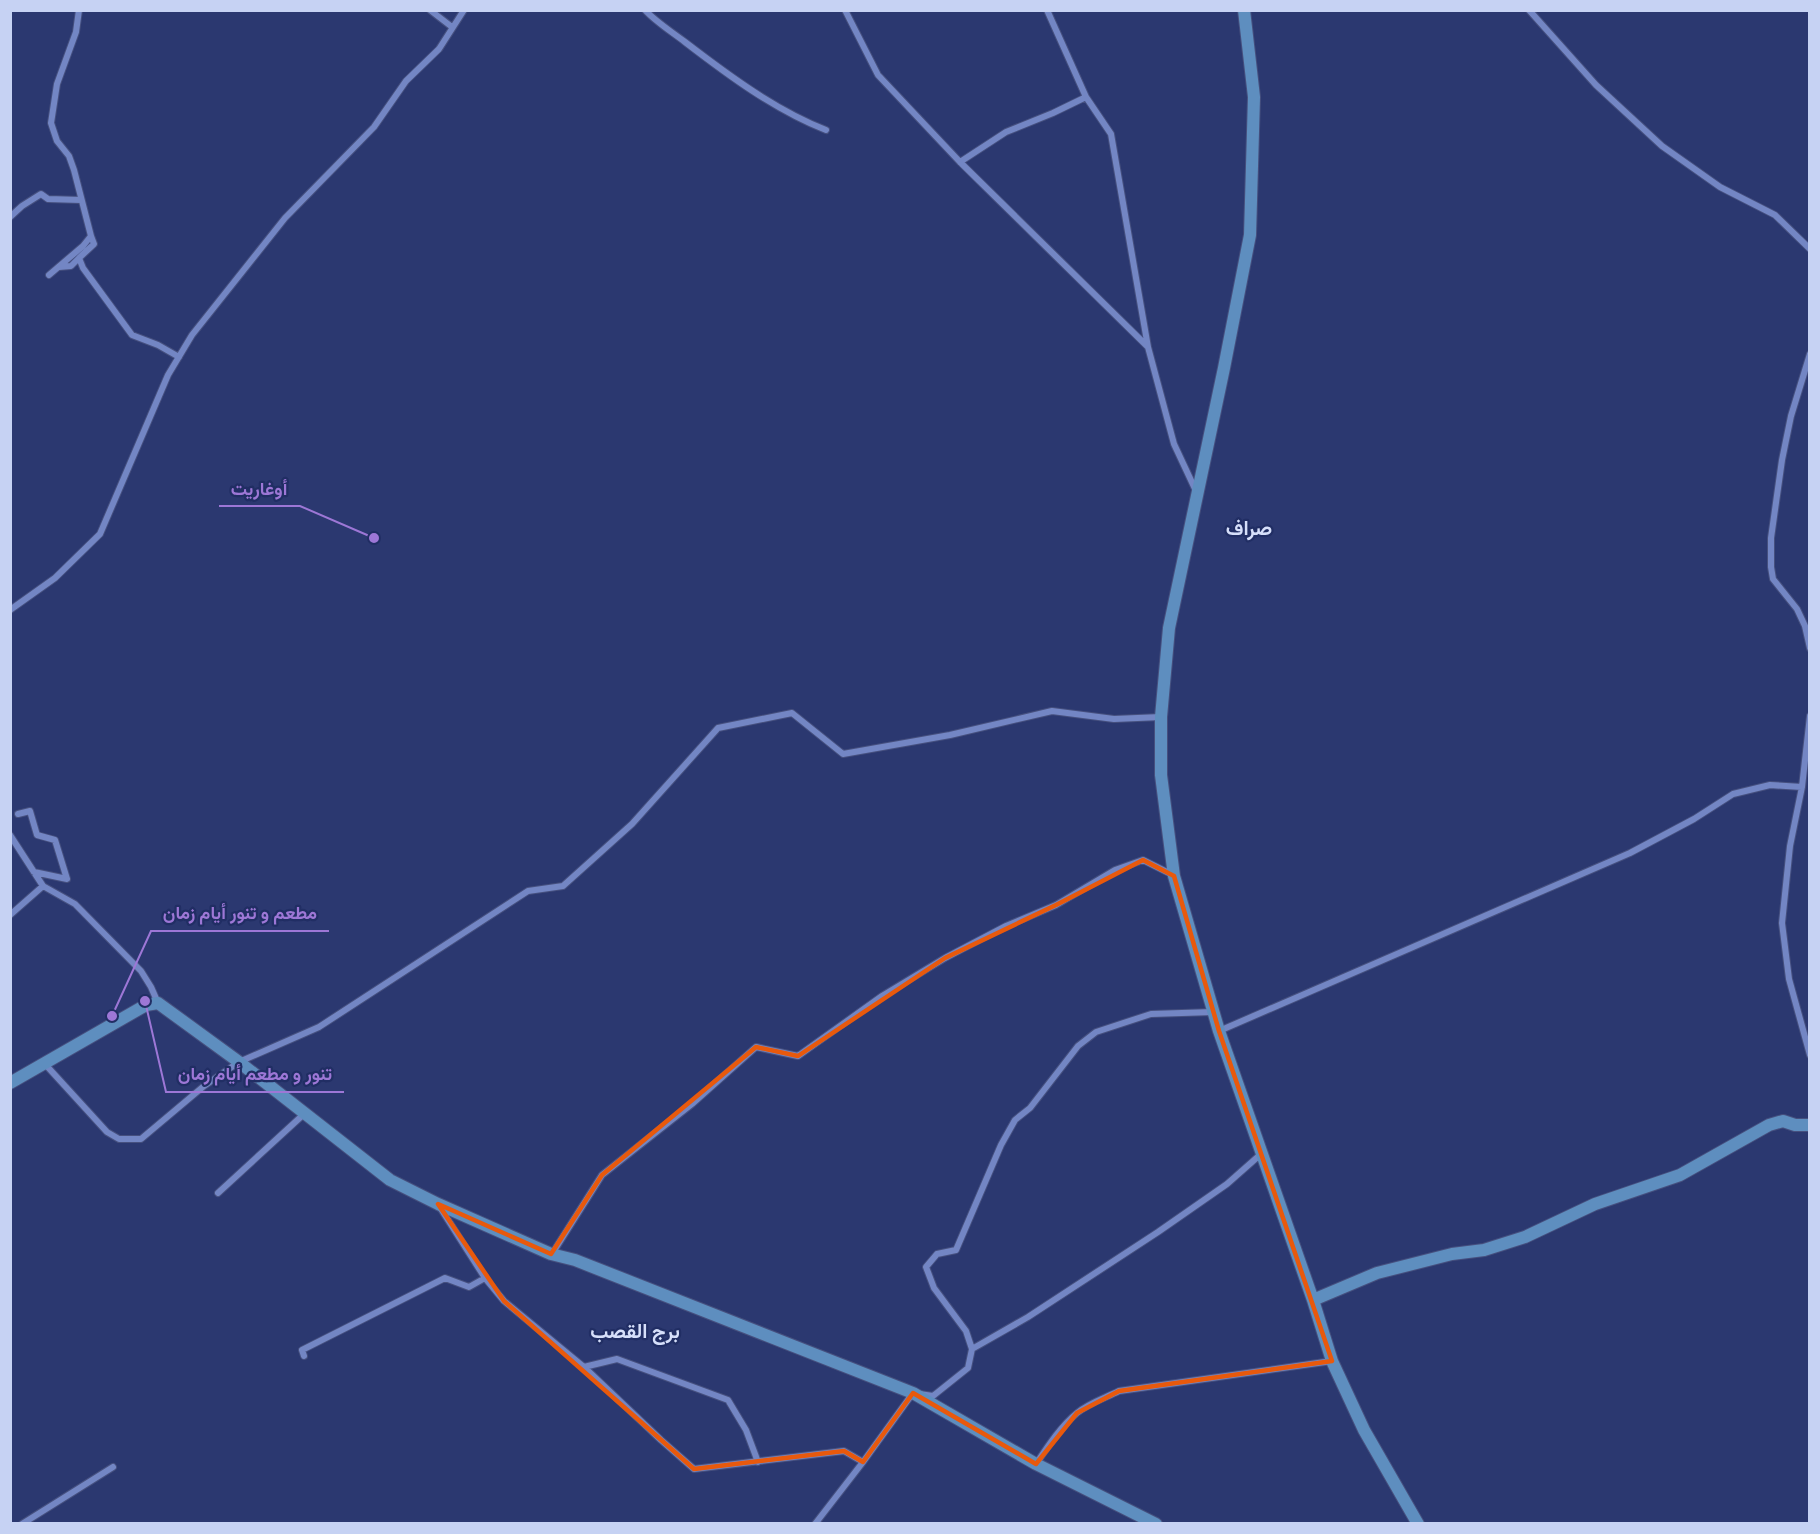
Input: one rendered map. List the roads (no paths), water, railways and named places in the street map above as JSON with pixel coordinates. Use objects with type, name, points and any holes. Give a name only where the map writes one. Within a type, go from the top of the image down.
[{"type":"main road","points":[[1244,10],[1254,97],[1250,235],[1169,628],[1161,717],[1161,775],[1173,876],[1219,1030],[1332,1360],[1364,1430],[1418,1524]]},
{"type":"main road","points":[[10,1083],[146,1005],[158,1003],[239,1062],[387,1178],[438,1204],[551,1254],[575,1260],[913,1393],[1036,1464],[1156,1524]]},
{"type":"main road","points":[[1313,1300],[1377,1273],[1452,1254],[1484,1250],[1525,1237],[1595,1204],[1680,1175],[1769,1125],[1783,1121],[1795,1125],[1809,1125]]},
{"type":"street","points":[[58,267],[71,266],[94,244],[74,170],[69,156],[57,141],[51,123],[57,84],[76,32],[79,10]]},
{"type":"street","points":[[430,10],[452,27]]},
{"type":"street","points":[[10,610],[55,578],[100,534],[168,375],[192,335],[285,218],[374,127],[406,81],[439,49],[464,10]]},
{"type":"street","points":[[645,10],[740,82],[811,124],[826,129]]},
{"type":"street","points":[[845,10],[878,75],[960,162],[1148,347]]},
{"type":"street","points":[[1047,10],[1086,97],[1111,134],[1148,347],[1174,444],[1198,495]]},
{"type":"street","points":[[1529,10],[1596,85],[1662,146],[1720,187],[1775,214],[1809,249]]},
{"type":"street","points":[[960,162],[1006,132],[1086,97]]},
{"type":"street","points":[[10,217],[41,194],[48,199],[81,200]]},
{"type":"street","points":[[49,275],[83,246],[91,236]]},
{"type":"street","points":[[79,258],[83,268],[132,335],[158,345],[179,357]]},
{"type":"street","points":[[1809,354],[1791,416],[1782,460],[1772,538],[1771,567],[1773,579],[1797,609],[1805,626],[1809,648]]},
{"type":"street","points":[[44,1063],[107,1132],[120,1138],[141,1139],[204,1086],[239,1062],[319,1027],[528,891],[563,886],[632,824],[718,728],[792,713],[843,754],[950,735],[1052,711],[1114,719],[1161,717]]},
{"type":"street","points":[[1809,716],[1802,787],[1790,846],[1782,923],[1789,979],[1809,1056]]},
{"type":"street","points":[[1219,1030],[1630,853],[1694,819],[1733,794],[1770,784],[1802,787]]},
{"type":"street","points":[[18,814],[30,811],[37,835],[55,840],[67,879],[34,872]]},
{"type":"street","points":[[10,835],[43,886],[75,904],[141,971],[158,1003]]},
{"type":"street","points":[[551,1254],[602,1175],[692,1104],[756,1047],[798,1056],[882,996],[945,958],[1006,926],[1056,905],[1115,870],[1143,860],[1173,876]]},
{"type":"street","points":[[10,915],[43,886]]},
{"type":"street","points":[[815,1524],[913,1393],[933,1396],[968,1368],[972,1349],[966,1331],[934,1288],[926,1267],[937,1254],[956,1250],[1001,1145],[1015,1120],[1030,1108],[1078,1046],[1096,1032],[1151,1014],[1214,1012]]},
{"type":"street","points":[[218,1193],[304,1113]]},
{"type":"street","points":[[972,1349],[1028,1317],[1158,1232],[1227,1184],[1262,1154]]},
{"type":"street","points":[[438,1204],[485,1278],[504,1301],[584,1367],[694,1469],[844,1451],[863,1462]]},
{"type":"street","points":[[304,1356],[302,1350],[445,1278],[469,1287],[485,1278]]},
{"type":"street","points":[[584,1367],[617,1359],[728,1400],[746,1430],[758,1462]]},
{"type":"street","points":[[1036,1464],[1061,1429],[1077,1413],[1119,1391],[1332,1360]]},
{"type":"street","points":[[22,1524],[113,1467]]},
{"type":"place","name":"أوغاريت","points":[[374,538]]},
{"type":"place","name":"تنور و مطعم أيام زمان","points":[[145,1001]]},
{"type":"place","name":"مطعم و تنور أيام زمان","points":[[112,1016]]},
{"type":"district","name":"صراف","points":[[1249,527]]},
{"type":"district","name":"برج القصب","points":[[635,1330]]}]
